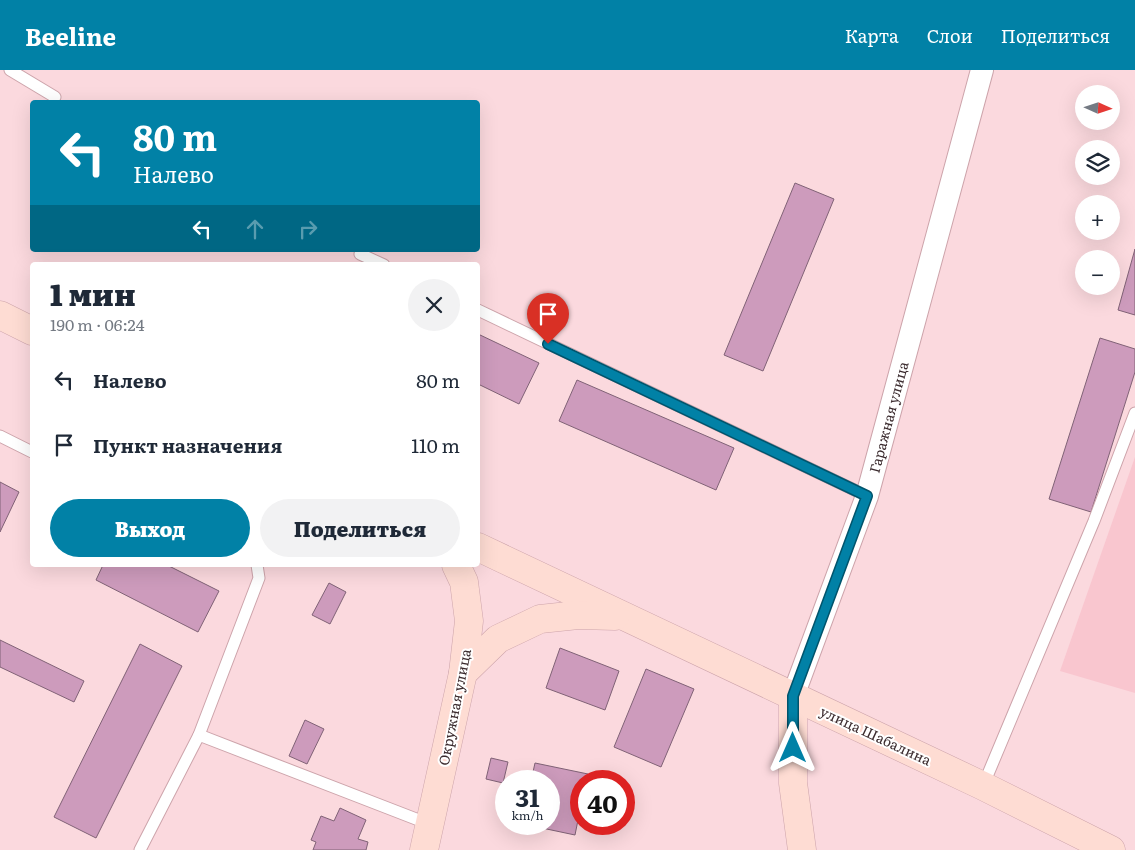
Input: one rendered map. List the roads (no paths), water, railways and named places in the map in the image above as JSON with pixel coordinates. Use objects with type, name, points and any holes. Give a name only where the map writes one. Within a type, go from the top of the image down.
[{"type":"street","name":"Гаражная улица","points":[[802,850],[793,783],[793,696],[867,496],[982,70]]},
{"type":"street","points":[[0,315],[30,330]]},
{"type":"street","name":"улица Шабалина","points":[[480,549],[984,786],[1111,850]]},
{"type":"street","name":"Окружная улица","points":[[427,837],[463,673],[469,621],[464,582],[457,567]]},
{"type":"street","points":[[463,673],[498,639],[540,619],[578,615],[626,617]]},
{"type":"lane","points":[[10,70],[55,97]]},
{"type":"lane","points":[[360,254],[377,262]]},
{"type":"lane","points":[[480,311],[867,496]]},
{"type":"lane","points":[[984,786],[1094,521],[1135,413]]},
{"type":"lane","points":[[0,436],[30,451]]},
{"type":"lane","points":[[140,850],[199,735],[259,578],[257,567]]},
{"type":"lane","points":[[199,735],[427,837]]}]
